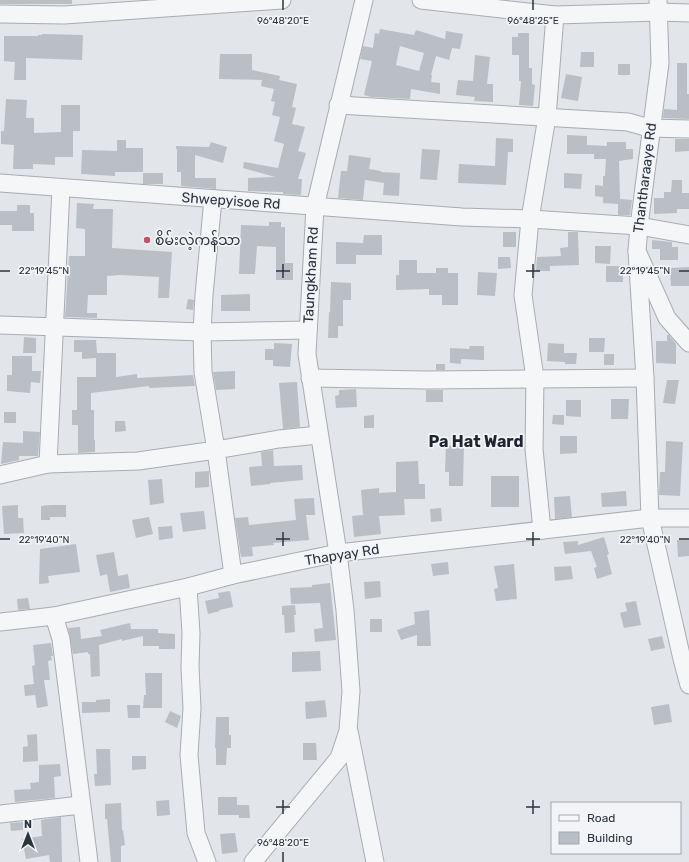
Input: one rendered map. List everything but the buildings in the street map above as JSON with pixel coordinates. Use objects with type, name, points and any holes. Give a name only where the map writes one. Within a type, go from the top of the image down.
[{"type":"street","points":[[0,14],[64,16],[282,0]]},
{"type":"street","name":"Taungkham Rd","points":[[348,731],[351,691],[345,610],[338,554],[307,354],[315,207],[364,0]]},
{"type":"street","points":[[421,0],[555,15],[659,6],[689,13]]},
{"type":"street","name":"Thantharaaye Rd","points":[[659,6],[660,63],[638,226],[637,251],[667,318],[689,343]]},
{"type":"street","points":[[542,530],[534,448],[535,378],[523,295],[530,219],[547,117],[555,15]]},
{"type":"street","points":[[338,105],[628,122],[651,128],[689,129]]},
{"type":"street","name":"Shwepyisoe Rd","points":[[0,183],[462,217],[530,219],[638,226],[689,235]]},
{"type":"street","points":[[48,464],[61,188]]},
{"type":"street","points":[[213,199],[204,295],[202,332],[203,372],[216,450],[233,574]]},
{"type":"street","points":[[637,251],[645,378],[650,518],[688,674]]},
{"type":"street","points":[[0,325],[202,332],[308,330]]},
{"type":"street","points":[[310,378],[426,380],[645,378]]},
{"type":"street","points":[[0,475],[48,464],[138,461],[279,439],[319,435]]},
{"type":"street","name":"Thapyay Rd","points":[[0,622],[54,616],[188,587],[233,574],[338,554],[650,518],[689,518]]},
{"type":"street","points":[[188,587],[191,632],[190,666],[192,708],[189,755],[196,833],[207,862]]},
{"type":"street","points":[[54,616],[61,639],[89,862]]},
{"type":"street","points":[[253,862],[339,758],[348,731]]},
{"type":"street","points":[[348,731],[375,862]]},
{"type":"street","points":[[0,814],[81,805]]},
{"type":"place","name":"စိမ်းလဲ့ကန်သာ","points":[[147,240]]},
{"type":"district","name":"Pa Hat Ward","points":[[476,441]]}]
